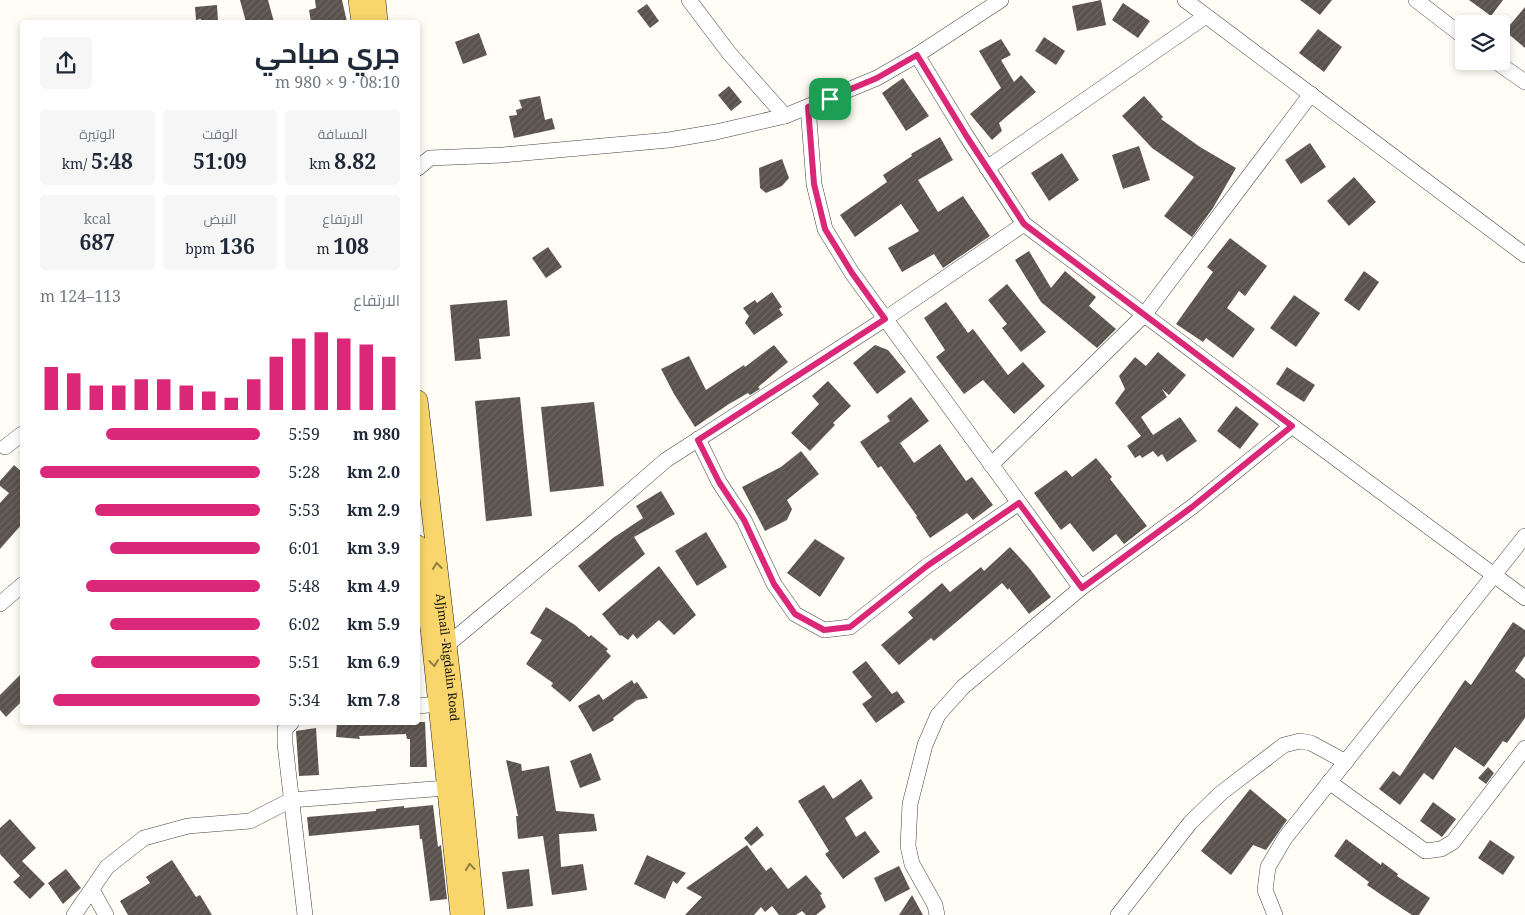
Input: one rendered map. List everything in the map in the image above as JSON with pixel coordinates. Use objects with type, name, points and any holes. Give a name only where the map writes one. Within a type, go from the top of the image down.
[{"type":"main road","points":[[358,0],[361,20]]},
{"type":"main road","points":[[376,0],[378,20]]},
{"type":"main road","name":"AJjmail -Rigdalin Road","points":[[420,417],[447,646],[475,915]]},
{"type":"main road","name":"AJjmail -Rigdalin Road","points":[[420,564],[424,627],[438,704],[460,915]]},
{"type":"street","points":[[689,0],[728,53],[785,116]]},
{"type":"street","points":[[424,154],[504,155],[669,140],[716,132],[785,116],[877,78],[917,55],[1001,0]]},
{"type":"street","points":[[1185,0],[1525,254]]},
{"type":"street","points":[[1416,0],[1455,30]]},
{"type":"street","points":[[987,168],[1206,16]]},
{"type":"street","points":[[917,55],[1024,224],[1292,426],[1525,598]]},
{"type":"street","points":[[1508,70],[1525,82]]},
{"type":"street","points":[[991,464],[1144,315],[1311,94]]},
{"type":"street","points":[[808,107],[814,184],[825,229],[852,273],[1082,588]]},
{"type":"street","points":[[447,646],[666,460],[885,319],[1024,224]]},
{"type":"street","points":[[937,915],[935,905],[912,864],[908,846],[910,804],[925,745],[938,715],[962,687],[1082,588],[1192,507],[1292,426]]},
{"type":"street","points":[[5,447],[20,436]]},
{"type":"street","points":[[698,440],[719,482],[744,520],[774,584],[795,614],[824,630],[850,627],[927,566],[1019,503]]},
{"type":"street","points":[[1275,915],[1265,890],[1268,867],[1285,838],[1525,536]]},
{"type":"street","points":[[0,604],[20,587]]},
{"type":"street","points":[[420,706],[438,704]]},
{"type":"street","points":[[289,725],[285,729],[285,744],[305,915]]},
{"type":"street","points":[[1118,915],[1190,823],[1221,793],[1284,745],[1300,741],[1311,743],[1346,762]]},
{"type":"street","points":[[1329,782],[1425,851],[1441,849],[1453,842],[1525,748]]},
{"type":"street","points":[[74,915],[107,867],[144,838],[188,826],[250,822],[291,800],[446,788]]},
{"type":"street","points":[[92,890],[106,915]]},
{"type":"building","points":[[240,0],[268,0],[273,20],[245,20]]},
{"type":"building","points":[[315,0],[342,0],[347,20],[311,20],[309,10],[316,8]]},
{"type":"building","points":[[1101,0],[1106,25],[1077,31],[1072,6]]},
{"type":"building","points":[[1300,0],[1332,0],[1320,15]]},
{"type":"building","points":[[1469,0],[1503,0],[1492,15]]},
{"type":"building","points":[[1123,3],[1150,21],[1138,38],[1112,20]]},
{"type":"building","points":[[647,4],[659,21],[650,28],[637,11]]},
{"type":"building","points":[[217,5],[218,20],[196,20],[195,7]]},
{"type":"building","points":[[1525,7],[1525,48],[1510,35],[1510,25]]},
{"type":"building","points":[[1318,29],[1342,47],[1324,72],[1299,53]]},
{"type":"building","points":[[479,33],[487,55],[463,64],[455,42]]},
{"type":"building","points":[[1044,37],[1065,51],[1056,65],[1035,51]]},
{"type":"building","points":[[1001,39],[1011,55],[1001,60],[1014,82],[1021,75],[1036,92],[999,123],[1002,131],[992,140],[970,114],[1001,88],[979,51]]},
{"type":"building","points":[[903,78],[929,116],[906,131],[882,93]]},
{"type":"building","points":[[729,86],[742,102],[731,111],[718,95]]},
{"type":"building","points":[[540,96],[545,120],[552,118],[555,129],[514,138],[509,116],[517,115],[516,110],[522,108],[519,100]]},
{"type":"building","points":[[1144,96],[1163,117],[1161,119],[1200,147],[1236,168],[1213,208],[1192,237],[1164,216],[1194,177],[1152,148],[1122,116]]},
{"type":"building","points":[[940,137],[953,160],[918,180],[938,212],[963,196],[990,236],[943,268],[934,254],[902,272],[888,248],[919,231],[901,204],[855,237],[840,215],[887,182],[883,175],[912,156],[911,154]]},
{"type":"building","points":[[1310,143],[1326,167],[1301,184],[1285,160]]},
{"type":"building","points":[[1139,146],[1150,180],[1123,189],[1112,155]]},
{"type":"building","points":[[1062,153],[1079,180],[1049,201],[1031,173]]},
{"type":"building","points":[[782,159],[789,178],[782,186],[766,193],[760,188],[759,168]]},
{"type":"building","points":[[1354,177],[1376,202],[1349,226],[1327,201]]},
{"type":"building","points":[[1230,238],[1267,266],[1245,296],[1239,291],[1227,308],[1255,329],[1233,358],[1206,338],[1203,342],[1176,324],[1213,272],[1207,267]]},
{"type":"building","points":[[548,247],[562,267],[546,278],[532,258]]},
{"type":"building","points":[[1029,251],[1051,288],[1065,271],[1096,297],[1089,306],[1116,329],[1097,348],[1041,302],[1015,260]]},
{"type":"building","points":[[1364,271],[1379,282],[1359,311],[1344,300]]},
{"type":"building","points":[[1007,284],[1046,332],[1021,352],[1002,328],[1007,324],[988,300]]},
{"type":"building","points":[[772,292],[782,307],[779,309],[783,315],[754,335],[745,323],[749,316],[743,308],[755,300],[757,303]]},
{"type":"building","points":[[1294,295],[1320,313],[1296,347],[1270,328]]},
{"type":"building","points":[[507,300],[510,336],[479,339],[481,359],[455,361],[450,305]]},
{"type":"building","points":[[946,302],[968,333],[973,329],[1008,375],[1023,362],[1045,386],[1014,414],[983,380],[964,394],[936,357],[945,350],[924,318]]},
{"type":"building","points":[[774,345],[788,362],[758,387],[760,389],[750,395],[748,393],[729,404],[695,427],[661,369],[689,356],[706,390],[744,365],[745,367]]},
{"type":"building","points":[[875,345],[888,350],[906,372],[877,394],[853,363]]},
{"type":"building","points":[[1158,352],[1186,375],[1169,395],[1162,389],[1167,397],[1141,417],[1153,435],[1180,417],[1197,441],[1167,462],[1162,454],[1158,457],[1153,451],[1142,458],[1140,455],[1135,458],[1127,446],[1141,436],[1115,403],[1125,389],[1119,376],[1135,357],[1146,366]]},
{"type":"building","points":[[1287,367],[1315,385],[1304,402],[1276,384]]},
{"type":"building","points":[[828,381],[851,406],[833,423],[835,425],[810,451],[791,433],[819,404],[812,396]]},
{"type":"building","points":[[520,397],[532,516],[486,521],[475,401]]},
{"type":"building","points":[[911,397],[929,421],[900,443],[914,463],[940,444],[966,481],[972,477],[993,505],[973,520],[967,513],[930,538],[917,516],[881,466],[878,468],[860,442],[890,421],[887,416]]},
{"type":"building","points":[[594,402],[604,486],[550,492],[541,407]]},
{"type":"building","points":[[1236,406],[1259,424],[1240,449],[1217,431]]},
{"type":"building","points":[[801,451],[819,474],[787,500],[792,509],[787,520],[765,531],[742,487],[781,467]]},
{"type":"building","points":[[1096,458],[1147,526],[1124,544],[1116,534],[1093,552],[1070,523],[1061,530],[1034,493],[1066,470],[1072,477]]},
{"type":"building","points":[[14,465],[20,470],[20,526],[0,549],[0,503],[9,493],[0,486],[0,481]]},
{"type":"building","points":[[661,491],[675,514],[634,537],[645,554],[599,592],[578,566],[613,538],[643,518],[636,506]]},
{"type":"building","points":[[706,532],[727,567],[697,586],[675,551]]},
{"type":"building","points":[[815,539],[845,558],[820,597],[787,573]]},
{"type":"building","points":[[1010,547],[1030,569],[1051,597],[1029,614],[1009,588],[1008,590],[1002,583],[934,641],[931,638],[899,665],[881,645],[913,618],[908,612],[942,583],[950,592],[981,567],[984,571]]},
{"type":"building","points":[[659,566],[696,615],[674,635],[659,620],[637,639],[633,634],[628,640],[620,636],[602,614]]},
{"type":"building","points":[[546,607],[575,625],[589,637],[591,635],[608,649],[606,651],[611,656],[570,702],[551,686],[553,683],[526,664],[542,640],[530,633]]},
{"type":"building","points":[[1513,622],[1525,630],[1525,656],[1515,671],[1525,679],[1525,718],[1507,743],[1503,741],[1484,767],[1455,747],[1433,780],[1424,773],[1400,805],[1379,789],[1393,771],[1400,776],[1465,680],[1471,685]]},
{"type":"building","points":[[866,661],[892,694],[897,691],[905,702],[876,723],[862,704],[872,697],[852,672]]},
{"type":"building","points":[[20,675],[20,703],[6,717],[0,710],[0,695]]},
{"type":"building","points":[[632,680],[634,684],[637,682],[648,698],[637,700],[613,718],[614,720],[593,732],[578,706],[599,694],[603,700]]},
{"type":"building","points":[[420,722],[425,722],[427,767],[410,767],[410,739],[407,739],[406,734],[359,736],[360,739],[336,737],[337,725],[420,725]]},
{"type":"building","points":[[316,728],[319,775],[299,776],[296,731]]},
{"type":"building","points":[[591,753],[601,780],[580,788],[570,761]]},
{"type":"building","points":[[506,760],[521,764],[522,771],[549,766],[556,811],[594,814],[597,831],[559,834],[561,867],[583,864],[587,890],[552,895],[543,836],[518,839],[516,816],[518,816]]},
{"type":"building","points":[[1488,767],[1494,773],[1486,784],[1478,778]]},
{"type":"building","points":[[861,779],[873,798],[845,818],[856,837],[865,831],[880,852],[843,879],[825,854],[829,851],[798,801],[824,785],[833,799]]},
{"type":"building","points":[[1250,789],[1287,820],[1266,850],[1253,845],[1231,875],[1201,851]]},
{"type":"building","points":[[1433,802],[1456,819],[1442,837],[1420,821]]},
{"type":"building","points":[[433,805],[438,847],[441,845],[447,899],[430,901],[419,825],[309,836],[307,817],[376,811],[376,809],[404,806],[404,808]]},
{"type":"building","points":[[10,819],[36,848],[22,861],[45,884],[30,899],[13,882],[20,876],[0,854],[0,828]]},
{"type":"building","points":[[757,826],[764,835],[751,846],[744,838]]},
{"type":"building","points":[[1346,839],[1381,865],[1382,862],[1398,874],[1397,876],[1430,898],[1419,915],[1412,915],[1367,885],[1369,882],[1334,856]]},
{"type":"building","points":[[1490,840],[1515,857],[1503,875],[1478,858]]},
{"type":"building","points":[[747,845],[766,871],[771,867],[788,889],[806,875],[822,894],[820,895],[826,907],[816,915],[806,915],[802,911],[796,915],[779,915],[772,906],[765,912],[761,907],[754,915],[685,915],[702,897],[686,888]]},
{"type":"building","points":[[647,855],[686,873],[677,884],[673,881],[665,899],[634,884]]},
{"type":"building","points":[[172,860],[196,897],[200,895],[212,915],[128,915],[120,901],[150,883],[146,877]]},
{"type":"building","points":[[899,866],[910,889],[885,902],[874,878]]},
{"type":"building","points":[[66,869],[81,888],[63,904],[48,883]]},
{"type":"building","points":[[529,869],[533,906],[507,909],[502,872]]},
{"type":"building","points":[[912,895],[923,915],[899,915]]},
{"type":"route","points":[[917,55],[967,137],[1024,224],[1292,426],[1192,507],[1082,588],[1019,503],[927,566],[850,627],[824,630],[795,614],[774,584],[744,520],[719,482],[698,440],[885,319],[852,273],[825,229],[814,184],[808,107],[830,99],[877,78],[917,55]]}]
